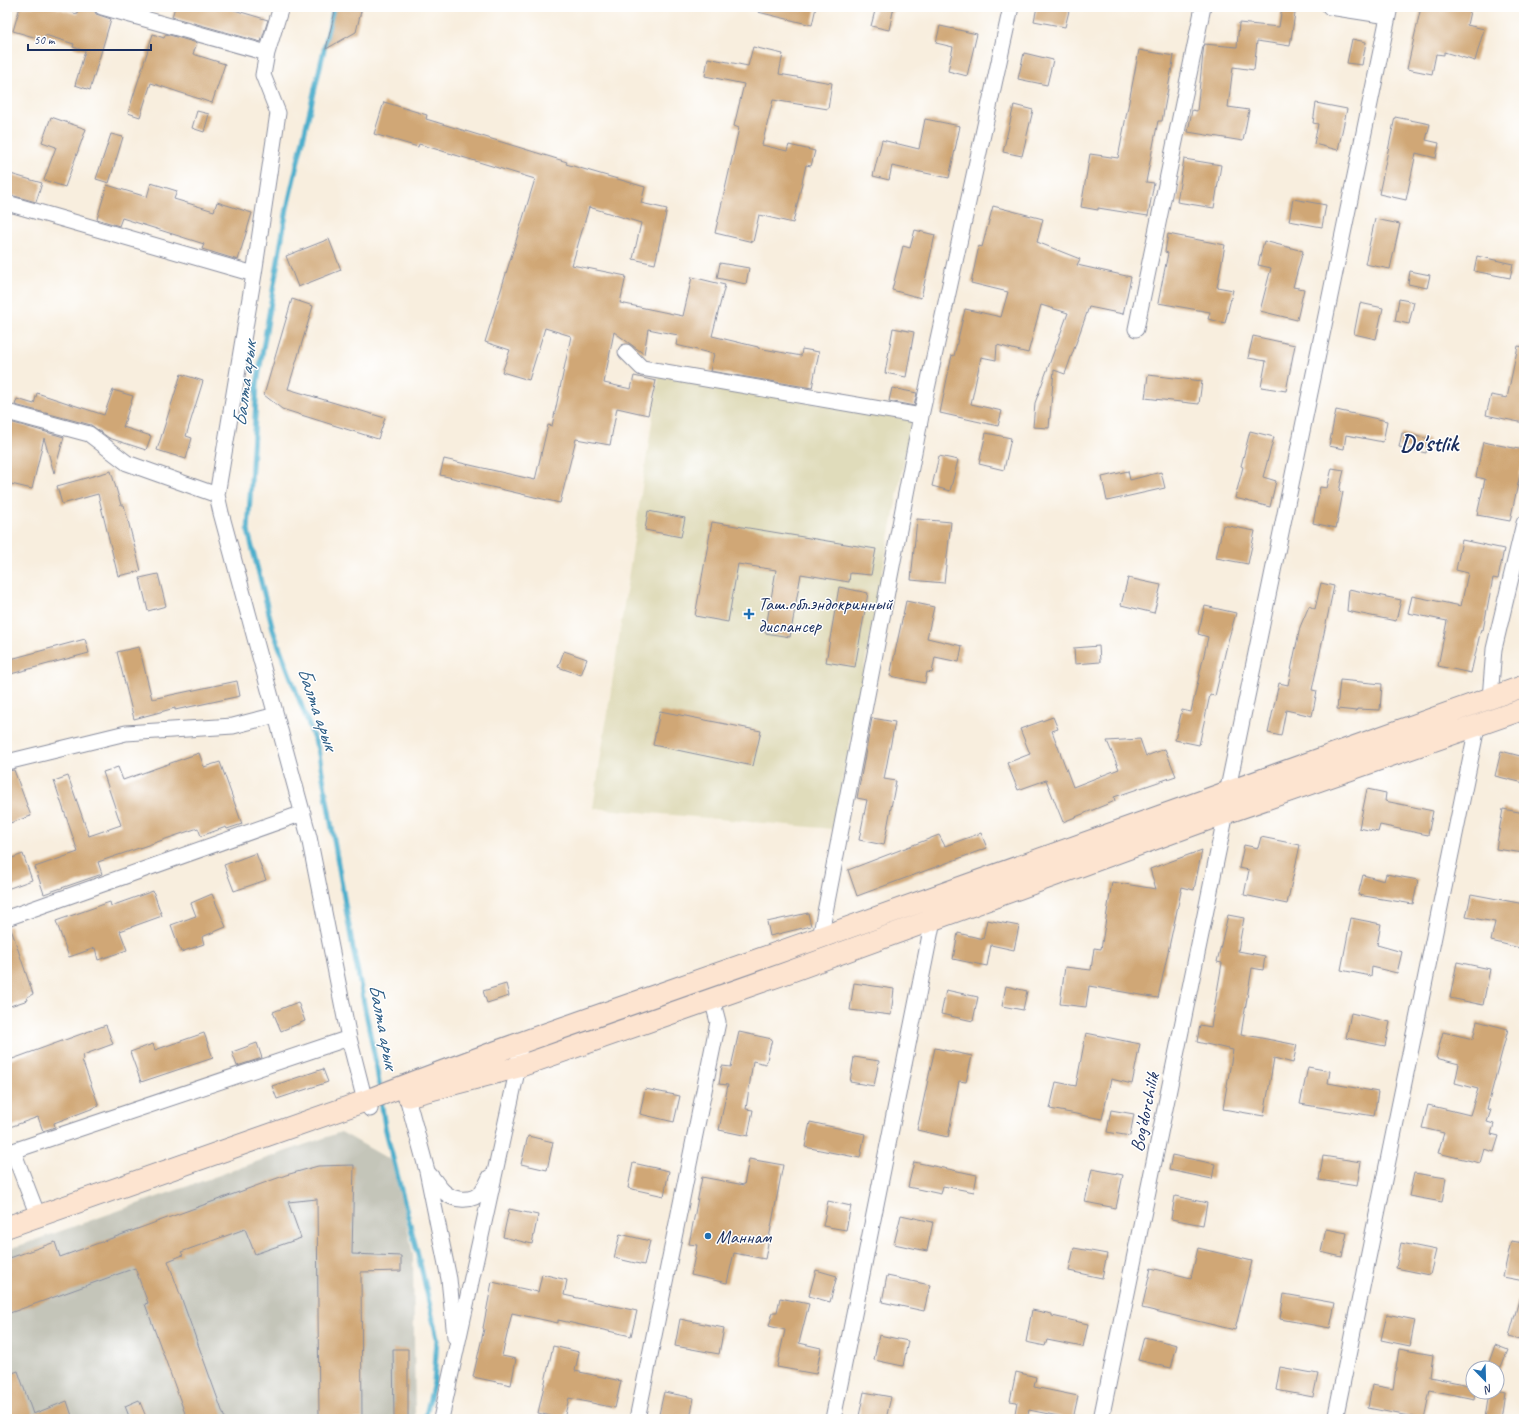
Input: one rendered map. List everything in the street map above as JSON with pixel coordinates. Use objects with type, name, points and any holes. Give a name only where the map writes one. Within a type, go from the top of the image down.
[{"type":"main road","points":[[7,1239],[367,1105],[520,1043],[820,938],[1524,686]]},
{"type":"main road","points":[[400,1092],[518,1067],[933,920],[1226,813],[1477,727],[1524,709]]},
{"type":"main road","points":[[7,1227],[367,1105]]},
{"type":"street","points":[[102,7],[267,53]]},
{"type":"street","points":[[281,7],[267,53],[263,74],[278,113],[254,274],[217,495],[311,845],[349,1038],[367,1105]]},
{"type":"street","points":[[820,938],[921,416],[1011,7]]},
{"type":"street","points":[[1136,329],[1203,7]]},
{"type":"street","points":[[1226,793],[1389,11],[1330,7]]},
{"type":"street","points":[[7,203],[254,274]]},
{"type":"street","points":[[626,352],[642,368],[921,416]]},
{"type":"street","points":[[7,412],[89,434],[127,463],[217,495]]},
{"type":"street","points":[[1490,698],[1494,649],[1524,523]]},
{"type":"street","points":[[7,762],[126,733],[233,726],[276,715]]},
{"type":"street","points":[[1335,1419],[1477,727]]},
{"type":"street","points":[[7,918],[303,813]]},
{"type":"street","name":"Bog'dorchilik","points":[[1102,1419],[1226,813]]},
{"type":"street","points":[[833,1419],[933,920]]},
{"type":"street","points":[[637,1419],[718,1022],[712,999]]},
{"type":"street","points":[[38,1216],[10,1152],[349,1038]]},
{"type":"street","points":[[441,1419],[518,1067],[520,1043]]},
{"type":"street","points":[[400,1092],[427,1171],[449,1279],[456,1350]]},
{"type":"street","points":[[427,1171],[443,1192],[453,1198],[464,1200],[475,1197],[482,1191],[495,1170]]},
{"type":"shaded area","name":"Таш.обл.эндокринный диспансер","points":[[659,376],[912,420],[833,829],[593,808]]},
{"type":"shaded area","points":[[341,1132],[394,1162],[413,1255],[415,1419],[7,1419],[7,1250]]},
{"type":"building","points":[[20,7],[53,7],[77,14],[78,7],[93,7],[96,14],[111,19],[90,90],[75,85],[85,51],[73,47],[74,44],[45,35],[44,40],[13,31]]},
{"type":"building","points":[[175,7],[224,7],[268,20],[261,42],[172,17]]},
{"type":"building","points":[[336,7],[362,7],[356,32],[326,49]]},
{"type":"building","points":[[759,7],[816,7],[812,25],[758,12]]},
{"type":"building","points":[[876,7],[894,7],[889,30],[871,26]]},
{"type":"building","points":[[1037,7],[1070,7],[1065,27],[1034,21]]},
{"type":"building","points":[[1282,7],[1296,7],[1290,46],[1257,41],[1254,70],[1233,67],[1228,107],[1249,110],[1243,141],[1188,132],[1192,110],[1197,111],[1204,44],[1237,47],[1239,23],[1279,27]]},
{"type":"building","points":[[1421,7],[1471,7],[1467,25],[1484,29],[1475,61],[1444,52],[1444,55],[1436,54],[1432,74],[1407,69]]},
{"type":"building","points":[[940,26],[977,34],[967,76],[948,71],[953,47],[936,43]]},
{"type":"building","points":[[153,34],[164,38],[166,34],[197,43],[193,54],[225,64],[212,103],[151,83],[140,117],[128,113]]},
{"type":"building","points":[[1352,39],[1366,42],[1362,65],[1347,63]]},
{"type":"building","points":[[753,47],[783,54],[779,74],[832,83],[828,109],[773,100],[762,145],[787,151],[789,145],[815,151],[811,166],[806,165],[793,223],[759,215],[753,242],[715,233],[739,128],[734,126],[744,84],[705,76],[708,58],[748,66]]},
{"type":"building","points":[[1139,50],[1174,56],[1162,121],[1158,121],[1146,182],[1154,183],[1148,216],[1098,208],[1098,210],[1081,207],[1090,154],[1118,158]]},
{"type":"building","points":[[1024,53],[1053,60],[1047,85],[1018,79]]},
{"type":"building","points":[[384,102],[427,115],[426,119],[567,162],[566,164],[645,187],[641,203],[667,209],[655,264],[633,259],[641,223],[589,207],[572,265],[626,276],[620,303],[683,316],[692,277],[725,285],[712,336],[758,348],[801,356],[802,349],[819,352],[812,388],[710,371],[714,354],[676,345],[678,335],[648,329],[644,354],[614,332],[604,383],[631,389],[634,376],[656,381],[648,415],[617,408],[610,445],[576,439],[560,503],[440,475],[444,459],[535,480],[548,425],[552,426],[571,336],[545,328],[529,380],[502,372],[510,350],[485,342],[535,179],[419,144],[418,147],[374,134]]},
{"type":"building","points":[[1316,103],[1347,109],[1338,150],[1314,144],[1318,124],[1313,123]]},
{"type":"building","points":[[1014,105],[1033,110],[1022,156],[1003,152]]},
{"type":"building","points":[[197,111],[209,114],[204,132],[192,128]]},
{"type":"building","points":[[51,117],[86,129],[65,187],[44,180],[56,147],[42,142]]},
{"type":"building","points":[[1395,117],[1430,124],[1426,140],[1439,143],[1436,158],[1416,153],[1406,200],[1379,194]]},
{"type":"building","points":[[925,119],[960,126],[949,178],[892,166],[889,180],[873,176],[882,140],[919,149]]},
{"type":"building","points":[[111,134],[123,137],[109,183],[96,179]]},
{"type":"building","points":[[1184,159],[1221,165],[1214,208],[1177,202]]},
{"type":"building","points":[[7,173],[42,183],[36,202],[7,194]]},
{"type":"building","points":[[151,183],[177,191],[174,199],[214,211],[217,202],[252,213],[238,260],[202,249],[204,244],[122,218],[119,226],[97,219],[107,185],[147,197]]},
{"type":"building","points":[[1293,199],[1326,205],[1322,227],[1289,221]]},
{"type":"building","points":[[993,206],[1043,219],[1037,242],[1080,259],[1077,265],[1131,277],[1123,314],[1089,307],[1065,374],[1054,370],[1049,428],[1033,427],[1035,403],[1068,313],[1041,305],[1028,353],[997,345],[996,360],[981,357],[971,404],[1002,411],[998,426],[940,413],[952,355],[954,356],[965,309],[1001,317],[1008,292],[971,283],[979,246],[982,247]]},
{"type":"building","points":[[1375,219],[1400,224],[1390,269],[1365,264]]},
{"type":"building","points":[[915,230],[935,235],[921,298],[892,290],[903,246],[910,248]]},
{"type":"building","points":[[1168,234],[1225,245],[1217,287],[1233,290],[1225,323],[1208,319],[1210,312],[1158,303],[1168,253],[1165,252]]},
{"type":"building","points":[[329,239],[341,270],[298,287],[286,256]]},
{"type":"building","points":[[1264,241],[1303,251],[1293,287],[1304,289],[1297,320],[1260,311],[1271,268],[1258,265]]},
{"type":"building","points":[[1477,256],[1513,264],[1510,278],[1474,271]]},
{"type":"building","points":[[720,263],[749,268],[746,284],[717,278]]},
{"type":"building","points":[[1410,271],[1430,275],[1427,288],[1408,284]]},
{"type":"building","points":[[292,299],[313,306],[288,389],[385,418],[378,439],[282,409],[264,395]]},
{"type":"building","points":[[1399,299],[1414,302],[1409,324],[1395,321]]},
{"type":"building","points":[[1360,303],[1383,308],[1376,339],[1354,334]]},
{"type":"building","points":[[893,328],[914,332],[906,377],[885,373]]},
{"type":"building","points":[[1253,336],[1295,345],[1286,391],[1261,387],[1266,361],[1248,358]]},
{"type":"building","points":[[1518,346],[1524,347],[1524,423],[1486,415],[1491,395],[1507,398]]},
{"type":"building","points":[[181,374],[203,381],[186,436],[192,438],[186,459],[157,450]]},
{"type":"building","points":[[1148,375],[1202,381],[1199,404],[1145,398]]},
{"type":"building","points":[[892,388],[917,393],[914,406],[889,401]]},
{"type":"building","points":[[113,390],[133,396],[123,427],[151,436],[146,450],[109,438],[91,425],[15,405],[17,399],[34,404],[37,393],[104,415]]},
{"type":"building","points":[[1336,410],[1387,421],[1383,442],[1346,435],[1344,449],[1329,446]]},
{"type":"building","points":[[10,422],[64,437],[54,473],[44,438],[32,489],[7,483],[7,432]]},
{"type":"building","points":[[1250,431],[1274,437],[1263,477],[1276,481],[1270,507],[1235,498]]},
{"type":"building","points":[[986,433],[1011,438],[1004,470],[979,464]]},
{"type":"building","points":[[1402,433],[1429,439],[1426,453],[1399,447]]},
{"type":"building","points":[[1483,442],[1524,450],[1510,521],[1477,515],[1485,479],[1476,477]]},
{"type":"building","points":[[939,456],[958,460],[950,491],[932,486]]},
{"type":"building","points":[[1332,468],[1344,470],[1339,491],[1343,492],[1336,528],[1313,523],[1320,487],[1327,488]]},
{"type":"building","points":[[111,471],[121,505],[124,505],[141,571],[118,576],[98,494],[62,504],[57,486]]},
{"type":"building","points":[[1128,471],[1130,480],[1161,472],[1165,488],[1107,501],[1102,477]]},
{"type":"building","points":[[648,511],[685,518],[681,537],[645,530]]},
{"type":"building","points":[[917,519],[951,522],[944,583],[911,580]]},
{"type":"building","points":[[712,522],[876,549],[871,575],[850,573],[849,582],[801,574],[790,637],[765,633],[776,570],[738,564],[728,622],[695,616]]},
{"type":"building","points":[[1223,525],[1255,531],[1248,564],[1216,558]]},
{"type":"building","points":[[1462,540],[1504,549],[1498,579],[1493,578],[1483,630],[1481,629],[1471,673],[1438,666],[1447,621],[1408,613],[1412,596],[1461,606],[1468,573],[1456,570]]},
{"type":"building","points":[[158,574],[166,606],[148,611],[140,578]]},
{"type":"building","points":[[1128,578],[1161,585],[1154,613],[1121,605]]},
{"type":"building","points":[[1321,583],[1334,586],[1312,690],[1317,691],[1312,716],[1286,710],[1281,736],[1268,733],[1279,683],[1288,685],[1300,627],[1309,606],[1315,609]]},
{"type":"building","points":[[839,587],[868,593],[855,667],[826,662]]},
{"type":"building","points":[[1349,589],[1401,600],[1396,621],[1347,611]]},
{"type":"building","points":[[906,601],[934,607],[927,638],[962,646],[959,662],[935,657],[932,673],[927,672],[925,683],[890,676]]},
{"type":"building","points":[[1205,606],[1236,613],[1215,696],[1210,695],[1199,745],[1175,740],[1182,710],[1191,712],[1208,637],[1198,634]]},
{"type":"building","points":[[85,639],[89,653],[7,675],[7,660]]},
{"type":"building","points":[[1099,646],[1100,662],[1075,664],[1074,648]]},
{"type":"building","points":[[139,647],[152,699],[237,681],[240,696],[175,710],[175,708],[134,719],[117,652]]},
{"type":"building","points":[[564,651],[587,659],[581,675],[558,667]]},
{"type":"building","points":[[1340,680],[1382,684],[1380,710],[1357,709],[1357,711],[1337,709]]},
{"type":"building","points":[[660,711],[761,731],[753,766],[653,745]]},
{"type":"building","points":[[1053,717],[1058,729],[1052,731],[1073,787],[1119,769],[1107,741],[1140,739],[1146,756],[1165,749],[1176,776],[1114,797],[1115,801],[1063,822],[1046,780],[1018,790],[1007,763],[1030,754],[1020,729]]},
{"type":"building","points":[[872,718],[895,722],[884,779],[896,781],[884,845],[859,840],[867,800],[857,798]]},
{"type":"building","points":[[1501,751],[1524,757],[1524,783],[1495,776]]},
{"type":"building","points":[[199,753],[204,767],[220,762],[242,824],[227,829],[226,827],[201,836],[198,828],[98,862],[102,874],[44,894],[35,867],[78,852],[54,781],[68,776],[89,836],[121,825],[103,772],[118,767],[123,780]]},
{"type":"building","points":[[14,770],[31,816],[7,824],[7,771]]},
{"type":"building","points":[[1367,789],[1386,793],[1385,801],[1433,811],[1428,835],[1380,825],[1378,832],[1359,828]]},
{"type":"building","points":[[1503,809],[1524,813],[1524,853],[1496,849]]},
{"type":"building","points":[[981,833],[987,848],[857,896],[848,870],[939,835],[945,846]]},
{"type":"building","points":[[1261,837],[1300,845],[1287,904],[1244,895],[1249,870],[1239,868],[1244,845],[1258,848]]},
{"type":"building","points":[[1202,850],[1194,890],[1182,887],[1158,998],[1089,986],[1086,1007],[1060,1004],[1065,967],[1091,970],[1094,948],[1101,949],[1112,882],[1156,889],[1150,869]]},
{"type":"building","points":[[256,853],[266,880],[234,891],[224,865]]},
{"type":"building","points":[[23,854],[32,880],[7,889],[7,860]]},
{"type":"building","points":[[1386,874],[1418,880],[1413,904],[1358,895],[1363,875],[1384,881]]},
{"type":"building","points":[[153,891],[162,916],[120,931],[127,950],[98,960],[95,948],[69,957],[56,921],[110,902],[111,906]]},
{"type":"building","points":[[212,894],[226,927],[202,937],[204,944],[181,952],[171,925],[196,916],[191,903]]},
{"type":"building","points":[[1471,894],[1524,904],[1524,933],[1520,948],[1491,941],[1495,922],[1466,917]]},
{"type":"building","points":[[808,913],[811,926],[770,936],[767,922]]},
{"type":"building","points":[[1228,915],[1244,918],[1238,951],[1265,956],[1263,970],[1252,968],[1241,1034],[1297,1045],[1293,1063],[1274,1058],[1264,1116],[1223,1109],[1233,1050],[1197,1042],[1200,1025],[1211,1027],[1222,963],[1217,962]]},
{"type":"building","points":[[1351,918],[1381,924],[1377,945],[1402,952],[1397,973],[1372,967],[1371,976],[1341,970]]},
{"type":"building","points":[[987,920],[1019,926],[1014,950],[991,945],[987,966],[953,959],[958,933],[983,939]]},
{"type":"building","points":[[10,926],[33,994],[27,997],[28,1000],[7,1007],[7,927]]},
{"type":"building","points":[[1457,962],[1490,969],[1483,1005],[1450,998]]},
{"type":"building","points":[[854,983],[894,989],[891,1015],[850,1010]]},
{"type":"building","points":[[506,984],[509,996],[487,1003],[483,991]]},
{"type":"building","points":[[1006,986],[1027,991],[1023,1010],[1002,1006]]},
{"type":"building","points":[[946,990],[978,997],[973,1021],[941,1014]]},
{"type":"building","points":[[298,1002],[305,1021],[281,1031],[273,1012]]},
{"type":"building","points":[[1351,1013],[1390,1022],[1385,1046],[1346,1038]]},
{"type":"building","points":[[1477,1021],[1508,1029],[1487,1109],[1491,1110],[1487,1122],[1494,1124],[1491,1134],[1499,1136],[1494,1152],[1484,1149],[1480,1163],[1438,1153],[1444,1133],[1422,1128],[1428,1105],[1470,1115],[1478,1089],[1455,1083],[1459,1064],[1436,1058],[1443,1032],[1473,1039]]},
{"type":"building","points":[[106,1025],[113,1044],[83,1055],[84,1059],[82,1060],[99,1106],[54,1123],[55,1127],[43,1131],[38,1117],[7,1128],[7,1061]]},
{"type":"building","points":[[739,1032],[772,1039],[766,1064],[753,1061],[746,1109],[753,1110],[748,1136],[719,1130],[728,1085],[719,1084],[722,1066],[731,1067]]},
{"type":"building","points":[[204,1033],[213,1058],[141,1082],[130,1052],[153,1044],[155,1050]]},
{"type":"building","points":[[1086,1033],[1140,1044],[1132,1084],[1111,1079],[1102,1119],[1050,1109],[1056,1082],[1076,1086]]},
{"type":"building","points":[[257,1043],[262,1058],[237,1066],[232,1052]]},
{"type":"building","points":[[935,1048],[972,1056],[966,1082],[959,1081],[948,1137],[917,1130]]},
{"type":"building","points":[[854,1057],[879,1061],[874,1086],[850,1082]]},
{"type":"building","points":[[1308,1067],[1330,1071],[1328,1083],[1378,1092],[1374,1116],[1300,1104]]},
{"type":"building","points":[[323,1069],[328,1082],[277,1099],[272,1086]]},
{"type":"building","points":[[645,1089],[680,1096],[674,1122],[640,1114]]},
{"type":"building","points":[[1111,1110],[1134,1114],[1130,1136],[1107,1132]]},
{"type":"building","points":[[810,1122],[865,1134],[860,1158],[805,1147]]},
{"type":"building","points":[[528,1136],[553,1142],[547,1170],[521,1164]]},
{"type":"building","points":[[1172,1155],[1215,1164],[1212,1179],[1169,1170]]},
{"type":"building","points":[[1323,1156],[1361,1162],[1357,1186],[1319,1180]]},
{"type":"building","points":[[749,1159],[783,1165],[765,1259],[734,1253],[727,1283],[691,1275],[697,1245],[689,1244],[702,1177],[744,1185]]},
{"type":"building","points":[[914,1162],[977,1175],[974,1192],[943,1186],[941,1194],[908,1187]]},
{"type":"building","points":[[633,1163],[669,1171],[664,1196],[628,1188]]},
{"type":"building","points":[[354,1165],[352,1254],[401,1256],[401,1271],[361,1272],[362,1419],[319,1419],[317,1199],[288,1202],[301,1238],[255,1254],[245,1229],[181,1252],[183,1255],[168,1261],[225,1419],[187,1419],[145,1304],[148,1303],[135,1268],[7,1314],[7,1259],[55,1242],[60,1257],[286,1175],[318,1166]]},
{"type":"building","points":[[1092,1169],[1123,1175],[1116,1208],[1085,1202]]},
{"type":"building","points":[[1414,1173],[1446,1178],[1442,1202],[1409,1196]]},
{"type":"building","points":[[1175,1196],[1207,1203],[1203,1225],[1171,1219]]},
{"type":"building","points":[[828,1201],[851,1206],[846,1230],[823,1226]]},
{"type":"building","points":[[509,1209],[538,1215],[532,1244],[503,1237]]},
{"type":"building","points":[[901,1215],[933,1222],[927,1251],[894,1244]]},
{"type":"building","points":[[1326,1229],[1347,1233],[1342,1257],[1321,1252]]},
{"type":"building","points":[[620,1234],[650,1241],[644,1265],[614,1258]]},
{"type":"building","points":[[1511,1241],[1524,1243],[1524,1281],[1503,1277]]},
{"type":"building","points":[[1401,1243],[1436,1250],[1430,1275],[1396,1268]]},
{"type":"building","points":[[1074,1248],[1107,1254],[1102,1278],[1069,1271]]},
{"type":"building","points":[[1198,1248],[1252,1261],[1235,1330],[1142,1308],[1151,1268],[1191,1278]]},
{"type":"building","points":[[816,1270],[837,1276],[830,1302],[809,1296]]},
{"type":"building","points":[[542,1274],[567,1280],[564,1295],[637,1311],[631,1336],[558,1320],[558,1323],[512,1313],[502,1356],[516,1359],[511,1385],[473,1377],[484,1329],[492,1282],[538,1292]]},
{"type":"building","points":[[887,1276],[930,1285],[924,1311],[882,1302]]},
{"type":"building","points":[[1284,1294],[1335,1303],[1330,1328],[1280,1319]]},
{"type":"building","points":[[1520,1296],[1524,1297],[1524,1341],[1509,1337]]},
{"type":"building","points":[[780,1298],[809,1304],[799,1343],[821,1348],[816,1374],[777,1367],[785,1330],[769,1326],[773,1312],[777,1312]]},
{"type":"building","points":[[1032,1310],[1088,1324],[1083,1347],[1047,1340],[1045,1346],[1026,1342]]},
{"type":"building","points":[[1387,1314],[1415,1320],[1410,1346],[1381,1340]]},
{"type":"building","points":[[680,1319],[724,1328],[719,1354],[675,1346]]},
{"type":"building","points":[[879,1335],[908,1341],[903,1366],[874,1360]]},
{"type":"building","points":[[1144,1337],[1177,1345],[1171,1368],[1138,1360]]},
{"type":"building","points":[[1495,1345],[1508,1350],[1504,1360],[1490,1360]]},
{"type":"building","points":[[553,1346],[579,1352],[575,1371],[621,1381],[615,1408],[569,1398],[564,1419],[538,1413]]},
{"type":"building","points":[[393,1349],[408,1349],[408,1419],[394,1418]]},
{"type":"building","points":[[1399,1349],[1433,1355],[1430,1377],[1465,1384],[1465,1397],[1430,1390],[1424,1419],[1368,1408],[1372,1385],[1393,1389]]},
{"type":"building","points":[[1280,1367],[1318,1374],[1313,1397],[1276,1390]]},
{"type":"building","points":[[18,1371],[33,1414],[67,1401],[73,1419],[7,1419],[7,1375]]},
{"type":"building","points":[[1016,1372],[1036,1377],[1034,1387],[1078,1396],[1073,1419],[1029,1410],[1027,1419],[1014,1419],[1017,1402],[1010,1401]]},
{"type":"building","points":[[664,1392],[694,1398],[690,1419],[658,1419]]},
{"type":"building","points":[[864,1392],[891,1397],[886,1419],[874,1419],[859,1416]]},
{"type":"building","points":[[139,1400],[147,1419],[130,1419],[125,1406]]},
{"type":"building","points":[[1488,1400],[1504,1400],[1501,1419],[1485,1419]]},
{"type":"waterway","name":"Балта арык","points":[[334,7],[287,208],[257,384],[248,531],[274,633],[318,749],[352,943],[380,1090]]},
{"type":"waterway","name":"Балта арык","points":[[381,1100],[385,1127],[423,1275],[437,1338],[434,1382],[425,1419]]},
{"type":"place","name":"Таш.обл.эндокринный диспансер","points":[[749,614]]},
{"type":"place","name":"Маннам","points":[[708,1236]]},
{"type":"district","name":"Do'stlik","points":[[1429,443]]}]
